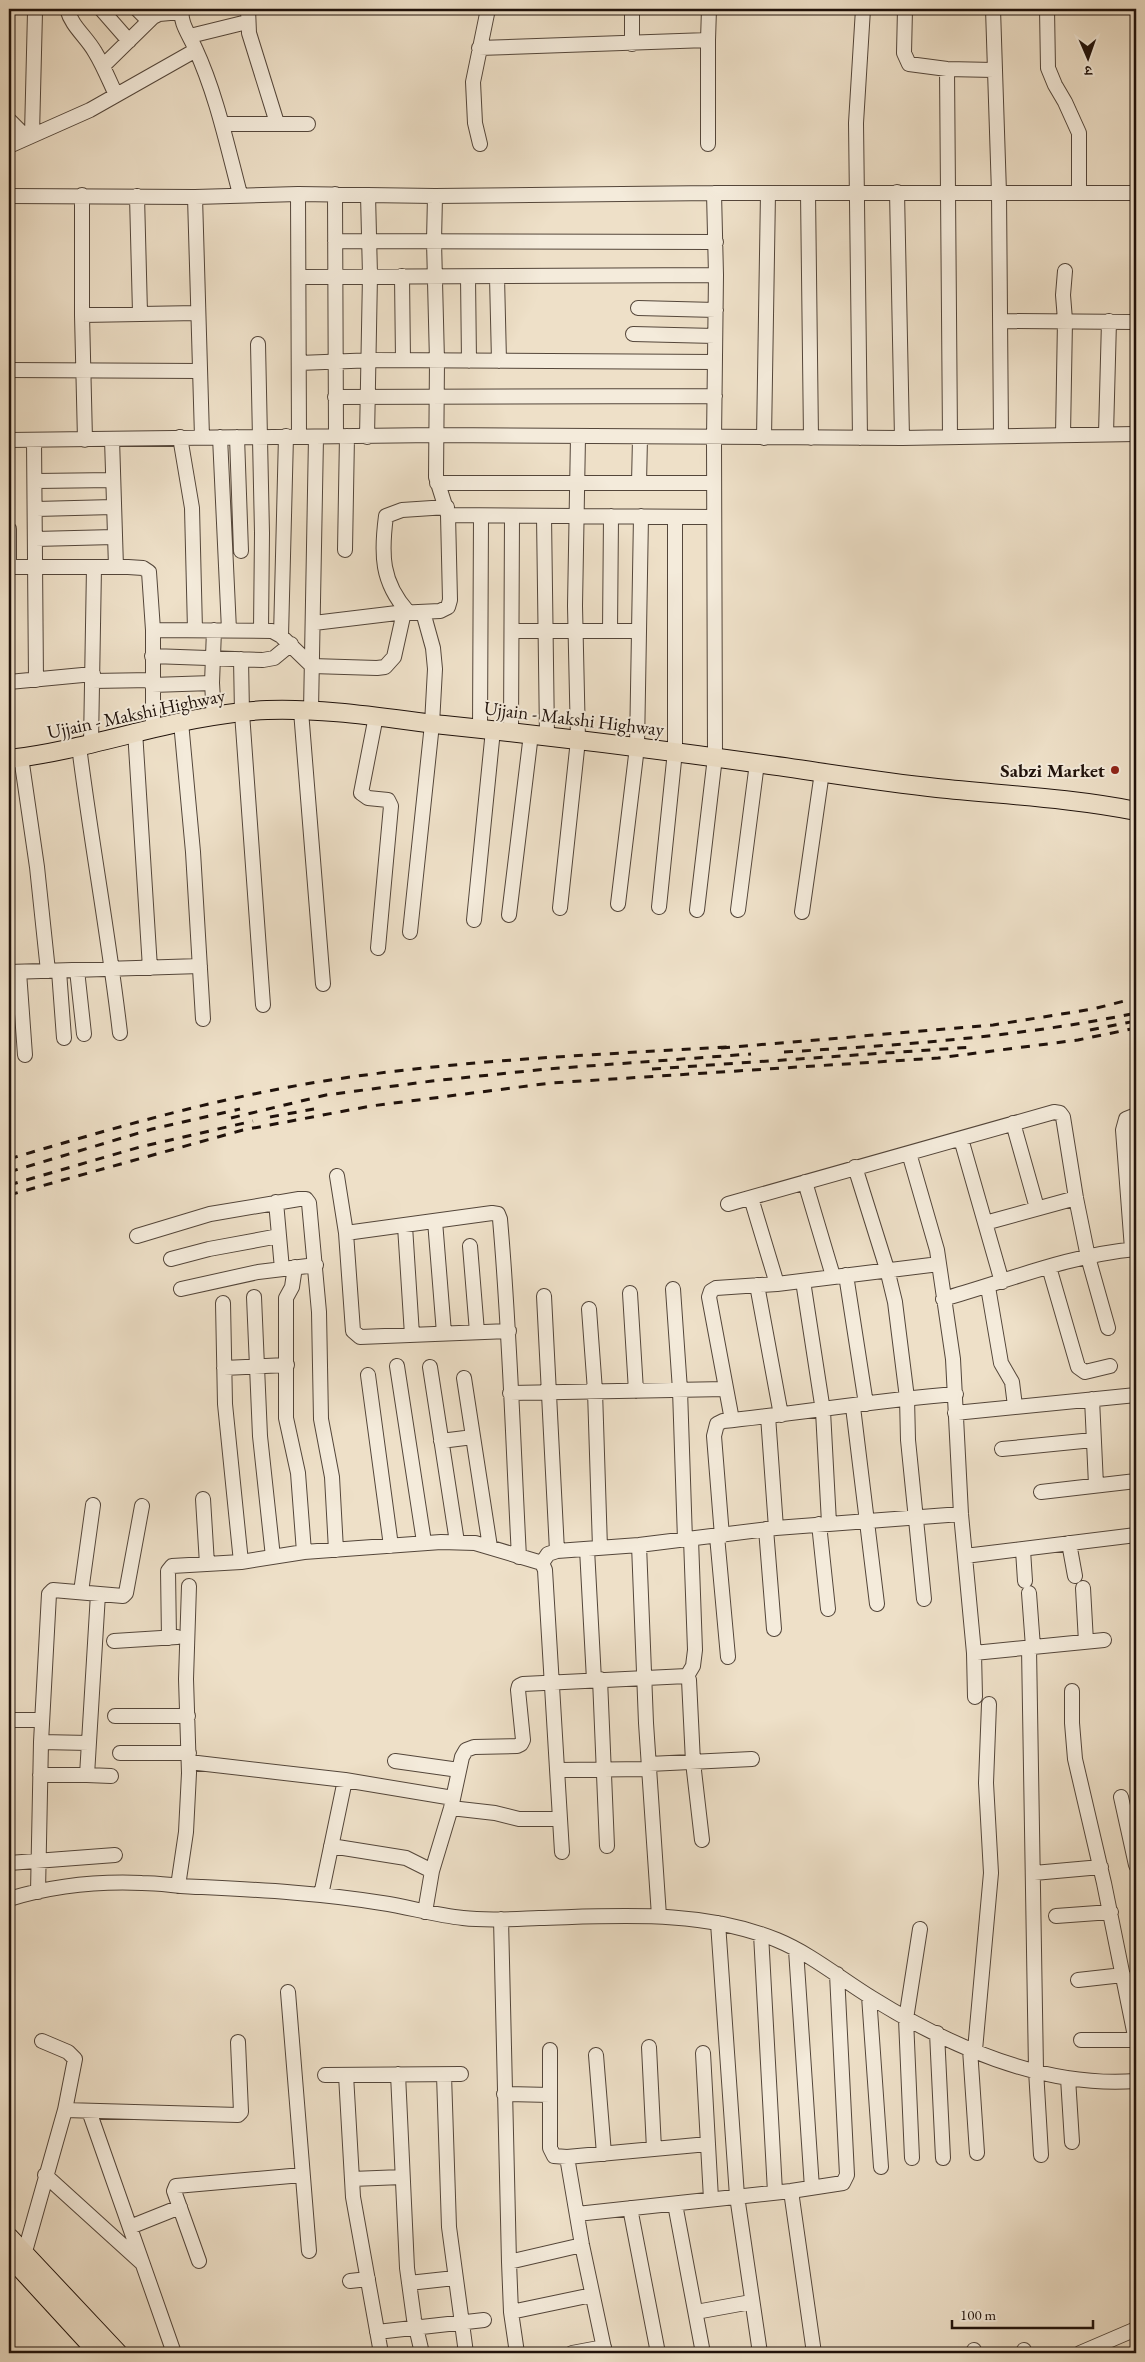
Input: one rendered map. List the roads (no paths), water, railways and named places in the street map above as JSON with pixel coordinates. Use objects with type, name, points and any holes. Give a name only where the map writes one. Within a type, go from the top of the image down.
[{"type":"main road","name":"Ujjain - Makshi Highway","points":[[15,758],[85,744],[153,727],[214,716],[267,710],[306,711],[376,716],[432,724],[511,731],[1136,811]]},
{"type":"main road","points":[[9,2237],[18,2259],[98,2353]]},
{"type":"main road","points":[[18,2259],[118,2353]]},
{"type":"street","points":[[67,9],[72,22],[94,49],[116,95]]},
{"type":"street","points":[[100,9],[129,41]]},
{"type":"street","points":[[138,9],[149,21]]},
{"type":"street","points":[[480,144],[475,123],[473,82],[488,9]]},
{"type":"street","points":[[632,9],[632,44]]},
{"type":"street","points":[[708,144],[709,9]]},
{"type":"street","points":[[860,438],[856,123],[863,9]]},
{"type":"street","points":[[905,9],[904,53],[909,64],[947,69],[994,70]]},
{"type":"street","points":[[993,9],[999,193],[1000,436]]},
{"type":"street","points":[[1047,9],[1048,68],[1079,133],[1079,192]]},
{"type":"street","points":[[103,66],[149,21],[159,14],[176,11],[196,50],[222,124],[240,194]]},
{"type":"street","points":[[29,136],[35,12]]},
{"type":"street","points":[[190,36],[248,15],[277,122]]},
{"type":"street","points":[[479,48],[708,40]]},
{"type":"street","points":[[9,146],[90,110],[196,50]]},
{"type":"street","points":[[947,69],[950,438]]},
{"type":"street","points":[[9,120],[29,136]]},
{"type":"street","points":[[222,124],[277,122],[308,124]]},
{"type":"street","points":[[897,192],[902,438]]},
{"type":"street","points":[[9,196],[195,197],[240,194],[335,194],[436,196],[897,192],[1136,193]]},
{"type":"street","points":[[697,910],[715,758],[714,438],[716,242],[714,193]]},
{"type":"street","points":[[764,438],[768,193]]},
{"type":"street","points":[[152,656],[241,659],[274,658],[286,640],[292,436],[299,363],[300,277],[298,194]]},
{"type":"street","points":[[335,194],[335,397],[341,436],[345,550]]},
{"type":"street","points":[[808,194],[811,438]]},
{"type":"street","points":[[82,195],[85,440]]},
{"type":"street","points":[[367,437],[370,275],[368,195]]},
{"type":"street","points":[[137,196],[140,313]]},
{"type":"street","points":[[314,623],[406,612],[440,611],[448,607],[450,600],[448,511],[437,483],[437,361],[434,241],[436,196]]},
{"type":"street","points":[[195,197],[202,437]]},
{"type":"street","points":[[335,241],[716,242]]},
{"type":"street","points":[[1063,435],[1065,320],[1063,295],[1065,271]]},
{"type":"street","points":[[300,277],[370,275],[497,277],[716,275]]},
{"type":"street","points":[[402,276],[404,360]]},
{"type":"street","points":[[468,277],[469,361]]},
{"type":"street","points":[[497,277],[499,361]]},
{"type":"street","points":[[638,308],[716,310]]},
{"type":"street","points":[[82,315],[198,313]]},
{"type":"street","points":[[1000,321],[1136,322]]},
{"type":"street","points":[[1106,434],[1108,322]]},
{"type":"street","points":[[633,334],[715,336]]},
{"type":"street","points":[[258,344],[261,629]]},
{"type":"street","points":[[299,363],[368,360],[715,362]]},
{"type":"street","points":[[9,370],[199,371]]},
{"type":"street","points":[[335,397],[715,396]]},
{"type":"street","points":[[9,440],[436,435],[578,438],[950,438],[1136,434]]},
{"type":"street","points":[[180,437],[192,508],[195,630]]},
{"type":"street","points":[[220,437],[229,630]]},
{"type":"street","points":[[237,437],[241,551]]},
{"type":"street","points":[[316,437],[314,623],[312,666],[306,711],[323,984]]},
{"type":"street","points":[[560,908],[578,740],[576,631],[578,438]]},
{"type":"street","points":[[639,483],[640,438]]},
{"type":"street","points":[[112,439],[116,567]]},
{"type":"street","points":[[34,440],[36,481],[36,680]]},
{"type":"street","points":[[36,481],[113,480]]},
{"type":"street","points":[[437,483],[714,483]]},
{"type":"street","points":[[36,509],[113,507]]},
{"type":"street","points":[[406,612],[389,586],[385,570],[384,530],[386,516],[402,510],[448,511],[482,516],[714,517]]},
{"type":"street","points":[[474,920],[487,730],[482,516]]},
{"type":"street","points":[[511,731],[512,516]]},
{"type":"street","points":[[510,915],[539,735],[546,630],[544,516]]},
{"type":"street","points":[[610,630],[611,516]]},
{"type":"street","points":[[618,904],[637,748],[641,516]]},
{"type":"street","points":[[659,907],[674,751],[675,517]]},
{"type":"street","points":[[9,529],[9,567],[116,567],[143,568],[150,572],[153,630],[153,727]]},
{"type":"street","points":[[35,538],[114,536]]},
{"type":"street","points":[[94,567],[93,677],[85,744],[95,866],[113,969],[120,1032]]},
{"type":"street","points":[[153,630],[261,629],[272,631],[286,640],[312,666],[385,667],[394,657],[406,612]]},
{"type":"street","points":[[410,932],[432,724],[435,669],[423,612]]},
{"type":"street","points":[[214,630],[212,683],[214,716]]},
{"type":"street","points":[[512,631],[639,631]]},
{"type":"street","points":[[241,659],[242,713],[264,1005]]},
{"type":"street","points":[[9,682],[93,677],[152,682],[212,683]]},
{"type":"street","points":[[376,716],[361,788],[363,796],[388,800],[391,806],[378,948]]},
{"type":"street","points":[[181,722],[192,834],[202,1019]]},
{"type":"street","points":[[135,731],[150,968]]},
{"type":"street","points":[[15,758],[39,884],[64,1038]]},
{"type":"street","points":[[738,910],[757,763]]},
{"type":"street","points":[[802,912],[822,772]]},
{"type":"street","points":[[24,1054],[14,972],[200,966]]},
{"type":"street","points":[[77,970],[84,1034]]},
{"type":"street","points":[[728,1204],[1013,1123],[1054,1112],[1060,1113],[1064,1118],[1076,1198],[1088,1257],[1108,1328]]},
{"type":"street","points":[[944,1299],[1049,1267],[1088,1257],[1134,1249],[1123,1130],[1126,1119],[1136,1115]]},
{"type":"street","points":[[1013,1123],[1037,1208]]},
{"type":"street","points":[[961,1139],[1002,1282]]},
{"type":"street","points":[[909,1153],[939,1264],[956,1394],[955,1413],[961,1514],[974,1653],[975,1697]]},
{"type":"street","points":[[855,1168],[887,1269],[895,1302],[907,1398],[908,1440],[924,1599]]},
{"type":"street","points":[[337,1176],[346,1233],[353,1332],[360,1337],[510,1331]]},
{"type":"street","points":[[804,1182],[840,1275],[859,1405],[867,1520],[877,1604]]},
{"type":"street","points":[[751,1198],[777,1284]]},
{"type":"street","points":[[985,1223],[1076,1198]]},
{"type":"street","points":[[137,1236],[210,1214],[299,1199],[306,1199],[309,1203],[316,1265],[320,1419],[332,1477],[336,1550]]},
{"type":"street","points":[[276,1202],[279,1236],[292,1287],[286,1298],[286,1418],[298,1473],[304,1552]]},
{"type":"street","points":[[346,1233],[492,1213],[498,1214],[510,1331],[510,1393],[519,1557]]},
{"type":"street","points":[[435,1221],[444,1333]]},
{"type":"street","points":[[405,1226],[412,1335]]},
{"type":"street","points":[[171,1259],[209,1249],[279,1236]]},
{"type":"street","points":[[470,1246],[477,1332]]},
{"type":"street","points":[[732,1420],[709,1297],[711,1290],[716,1288],[777,1284],[939,1264]]},
{"type":"street","points":[[182,1289],[258,1272],[316,1265]]},
{"type":"street","points":[[1049,1267],[1078,1367],[1085,1372],[1110,1366]]},
{"type":"street","points":[[803,1281],[823,1411],[824,1523],[828,1609]]},
{"type":"street","points":[[758,1285],[774,1416],[771,1528],[774,1629]]},
{"type":"street","points":[[988,1287],[1000,1363],[1012,1382],[1015,1406]]},
{"type":"street","points":[[673,1289],[695,1650],[693,1666],[687,1676]]},
{"type":"street","points":[[630,1293],[636,1391]]},
{"type":"street","points":[[544,1296],[557,1551]]},
{"type":"street","points":[[254,1297],[260,1436],[273,1557]]},
{"type":"street","points":[[223,1303],[228,1436],[241,1562]]},
{"type":"street","points":[[588,1309],[595,1391],[594,1549],[597,1679],[604,1769],[607,1846]]},
{"type":"street","points":[[224,1368],[287,1366]]},
{"type":"street","points":[[397,1366],[424,1542]]},
{"type":"street","points":[[430,1367],[457,1542]]},
{"type":"street","points":[[368,1375],[391,1546]]},
{"type":"street","points":[[464,1378],[490,1547]]},
{"type":"street","points":[[510,1393],[726,1389]]},
{"type":"street","points":[[728,1657],[719,1536],[715,1428],[723,1421],[823,1411],[907,1398],[956,1394]]},
{"type":"street","points":[[955,1413],[1136,1395]]},
{"type":"street","points":[[1092,1399],[1096,1485]]},
{"type":"street","points":[[441,1441],[473,1437]]},
{"type":"street","points":[[1002,1449],[1094,1440]]},
{"type":"street","points":[[1041,1492],[1136,1481]]},
{"type":"street","points":[[203,1499],[207,1564]]},
{"type":"street","points":[[81,1592],[93,1505]]},
{"type":"street","points":[[38,1892],[41,1742],[50,1594],[53,1590],[123,1596],[126,1593],[142,1506]]},
{"type":"street","points":[[542,1563],[548,1554],[557,1551],[688,1540],[771,1528],[824,1523],[961,1514]]},
{"type":"street","points":[[965,1556],[1136,1538]]},
{"type":"street","points":[[169,1638],[169,1567],[241,1562],[304,1552],[424,1542],[457,1542],[490,1547],[542,1563]]},
{"type":"street","points":[[1069,1544],[1075,1576]]},
{"type":"street","points":[[639,1545],[649,1766],[659,1916]]},
{"type":"street","points":[[1023,1550],[1031,1648],[1036,2070],[1041,2155]]},
{"type":"street","points":[[542,1563],[545,1570],[562,1852]]},
{"type":"street","points":[[178,1886],[185,1835],[189,1758],[189,1586]]},
{"type":"street","points":[[1083,1588],[1086,1642]]},
{"type":"street","points":[[88,1775],[98,1594]]},
{"type":"street","points":[[114,1641],[188,1637]]},
{"type":"street","points":[[974,1653],[1104,1640]]},
{"type":"street","points":[[425,1912],[434,1861],[466,1750],[474,1747],[517,1746],[523,1740],[519,1686],[597,1679],[687,1676]]},
{"type":"street","points":[[687,1676],[689,1680],[693,1762],[702,1840]]},
{"type":"street","points":[[1072,1691],[1072,1723],[1076,1759],[1111,1912],[1136,2040],[1081,2040]]},
{"type":"street","points":[[978,2153],[973,2050],[991,1873],[986,1783],[989,1704]]},
{"type":"street","points":[[115,1716],[188,1716]]},
{"type":"street","points":[[9,1720],[42,1720]]},
{"type":"street","points":[[41,1742],[89,1742]]},
{"type":"street","points":[[120,1753],[189,1758],[346,1780],[519,1819],[560,1819]]},
{"type":"street","points":[[557,1770],[604,1769],[752,1759]]},
{"type":"street","points":[[395,1761],[459,1770]]},
{"type":"street","points":[[40,1776],[111,1776]]},
{"type":"street","points":[[322,1894],[346,1780]]},
{"type":"street","points":[[1121,1797],[1136,1866]]},
{"type":"street","points":[[332,1843],[406,1858],[434,1861]]},
{"type":"street","points":[[9,1863],[115,1855]]},
{"type":"street","points":[[1034,1873],[1101,1867]]},
{"type":"street","points":[[14,1898],[98,1882],[144,1882],[178,1886],[322,1894],[464,1918],[659,1916],[718,1923],[778,1940],[836,1974],[906,2019],[973,2050],[1068,2078],[1088,2081],[1136,2081]]},
{"type":"street","points":[[1056,1916],[1111,1912]]},
{"type":"street","points":[[501,1919],[509,2262],[511,2312],[517,2353]]},
{"type":"street","points":[[718,1923],[737,2196],[751,2302],[760,2353]]},
{"type":"street","points":[[912,2158],[906,2019],[920,1929]]},
{"type":"street","points":[[761,1934],[775,2192]]},
{"type":"street","points":[[796,1950],[812,2188]]},
{"type":"street","points":[[577,2214],[791,2191],[842,2183],[847,2175],[836,1974]]},
{"type":"street","points":[[1078,1980],[1123,1975]]},
{"type":"street","points":[[288,1992],[309,2251]]},
{"type":"street","points":[[869,1996],[881,2167]]},
{"type":"street","points":[[938,2034],[943,2158]]},
{"type":"street","points":[[18,2259],[65,2110],[75,2059],[68,2052],[42,2041]]},
{"type":"street","points":[[65,2110],[238,2115],[242,2106],[238,2042]]},
{"type":"street","points":[[649,2047],[654,2148]]},
{"type":"street","points":[[550,2050],[550,2148],[554,2156],[567,2157],[708,2144]]},
{"type":"street","points":[[703,2053],[711,2199]]},
{"type":"street","points":[[596,2055],[604,2154]]},
{"type":"street","points":[[398,2074],[409,2283],[422,2353]]},
{"type":"street","points":[[325,2075],[461,2074]]},
{"type":"street","points":[[346,2075],[352,2179],[381,2353]]},
{"type":"street","points":[[444,2075],[449,2227],[466,2353]]},
{"type":"street","points":[[1068,2078],[1072,2142]]},
{"type":"street","points":[[504,2094],[550,2095]]},
{"type":"street","points":[[89,2111],[174,2353]]},
{"type":"street","points":[[567,2157],[582,2245],[604,2350],[572,2353]]},
{"type":"street","points":[[45,2175],[142,2264]]},
{"type":"street","points":[[200,2261],[174,2188],[178,2185],[302,2175]]},
{"type":"street","points":[[352,2179],[402,2177]]},
{"type":"street","points":[[791,2191],[814,2353]]},
{"type":"street","points":[[675,2204],[703,2353]]},
{"type":"street","points":[[130,2227],[180,2207]]},
{"type":"street","points":[[630,2208],[658,2353]]},
{"type":"street","points":[[509,2262],[582,2245]]},
{"type":"street","points":[[409,2283],[455,2278]]},
{"type":"street","points":[[350,2281],[368,2279]]},
{"type":"street","points":[[511,2312],[592,2295]]},
{"type":"street","points":[[696,2312],[751,2302]]},
{"type":"street","points":[[377,2332],[484,2320]]},
{"type":"street","points":[[1080,2353],[1136,2330]]},
{"type":"railway","points":[[721,1048],[993,1025],[1093,1009],[1136,998]]},
{"type":"railway","points":[[784,1052],[961,1039],[1049,1028],[1136,1013]]},
{"type":"railway","points":[[1090,1030],[1136,1021]]},
{"type":"railway","points":[[9,1195],[243,1130],[371,1106],[551,1083],[938,1058],[1078,1040],[1136,1028]]},
{"type":"railway","points":[[9,1159],[126,1125],[205,1105],[324,1081],[474,1063],[727,1047]]},
{"type":"railway","points":[[652,1069],[973,1047]]},
{"type":"railway","points":[[231,1118],[326,1095],[432,1081],[547,1069],[751,1054]]},
{"type":"railway","points":[[9,1172],[152,1129],[240,1109]]},
{"type":"railway","points":[[270,1117],[314,1109]]},
{"type":"railway","points":[[9,1185],[140,1147],[253,1121]]},
{"type":"place","name":"Sabzi Market","points":[[1115,770]]}]
